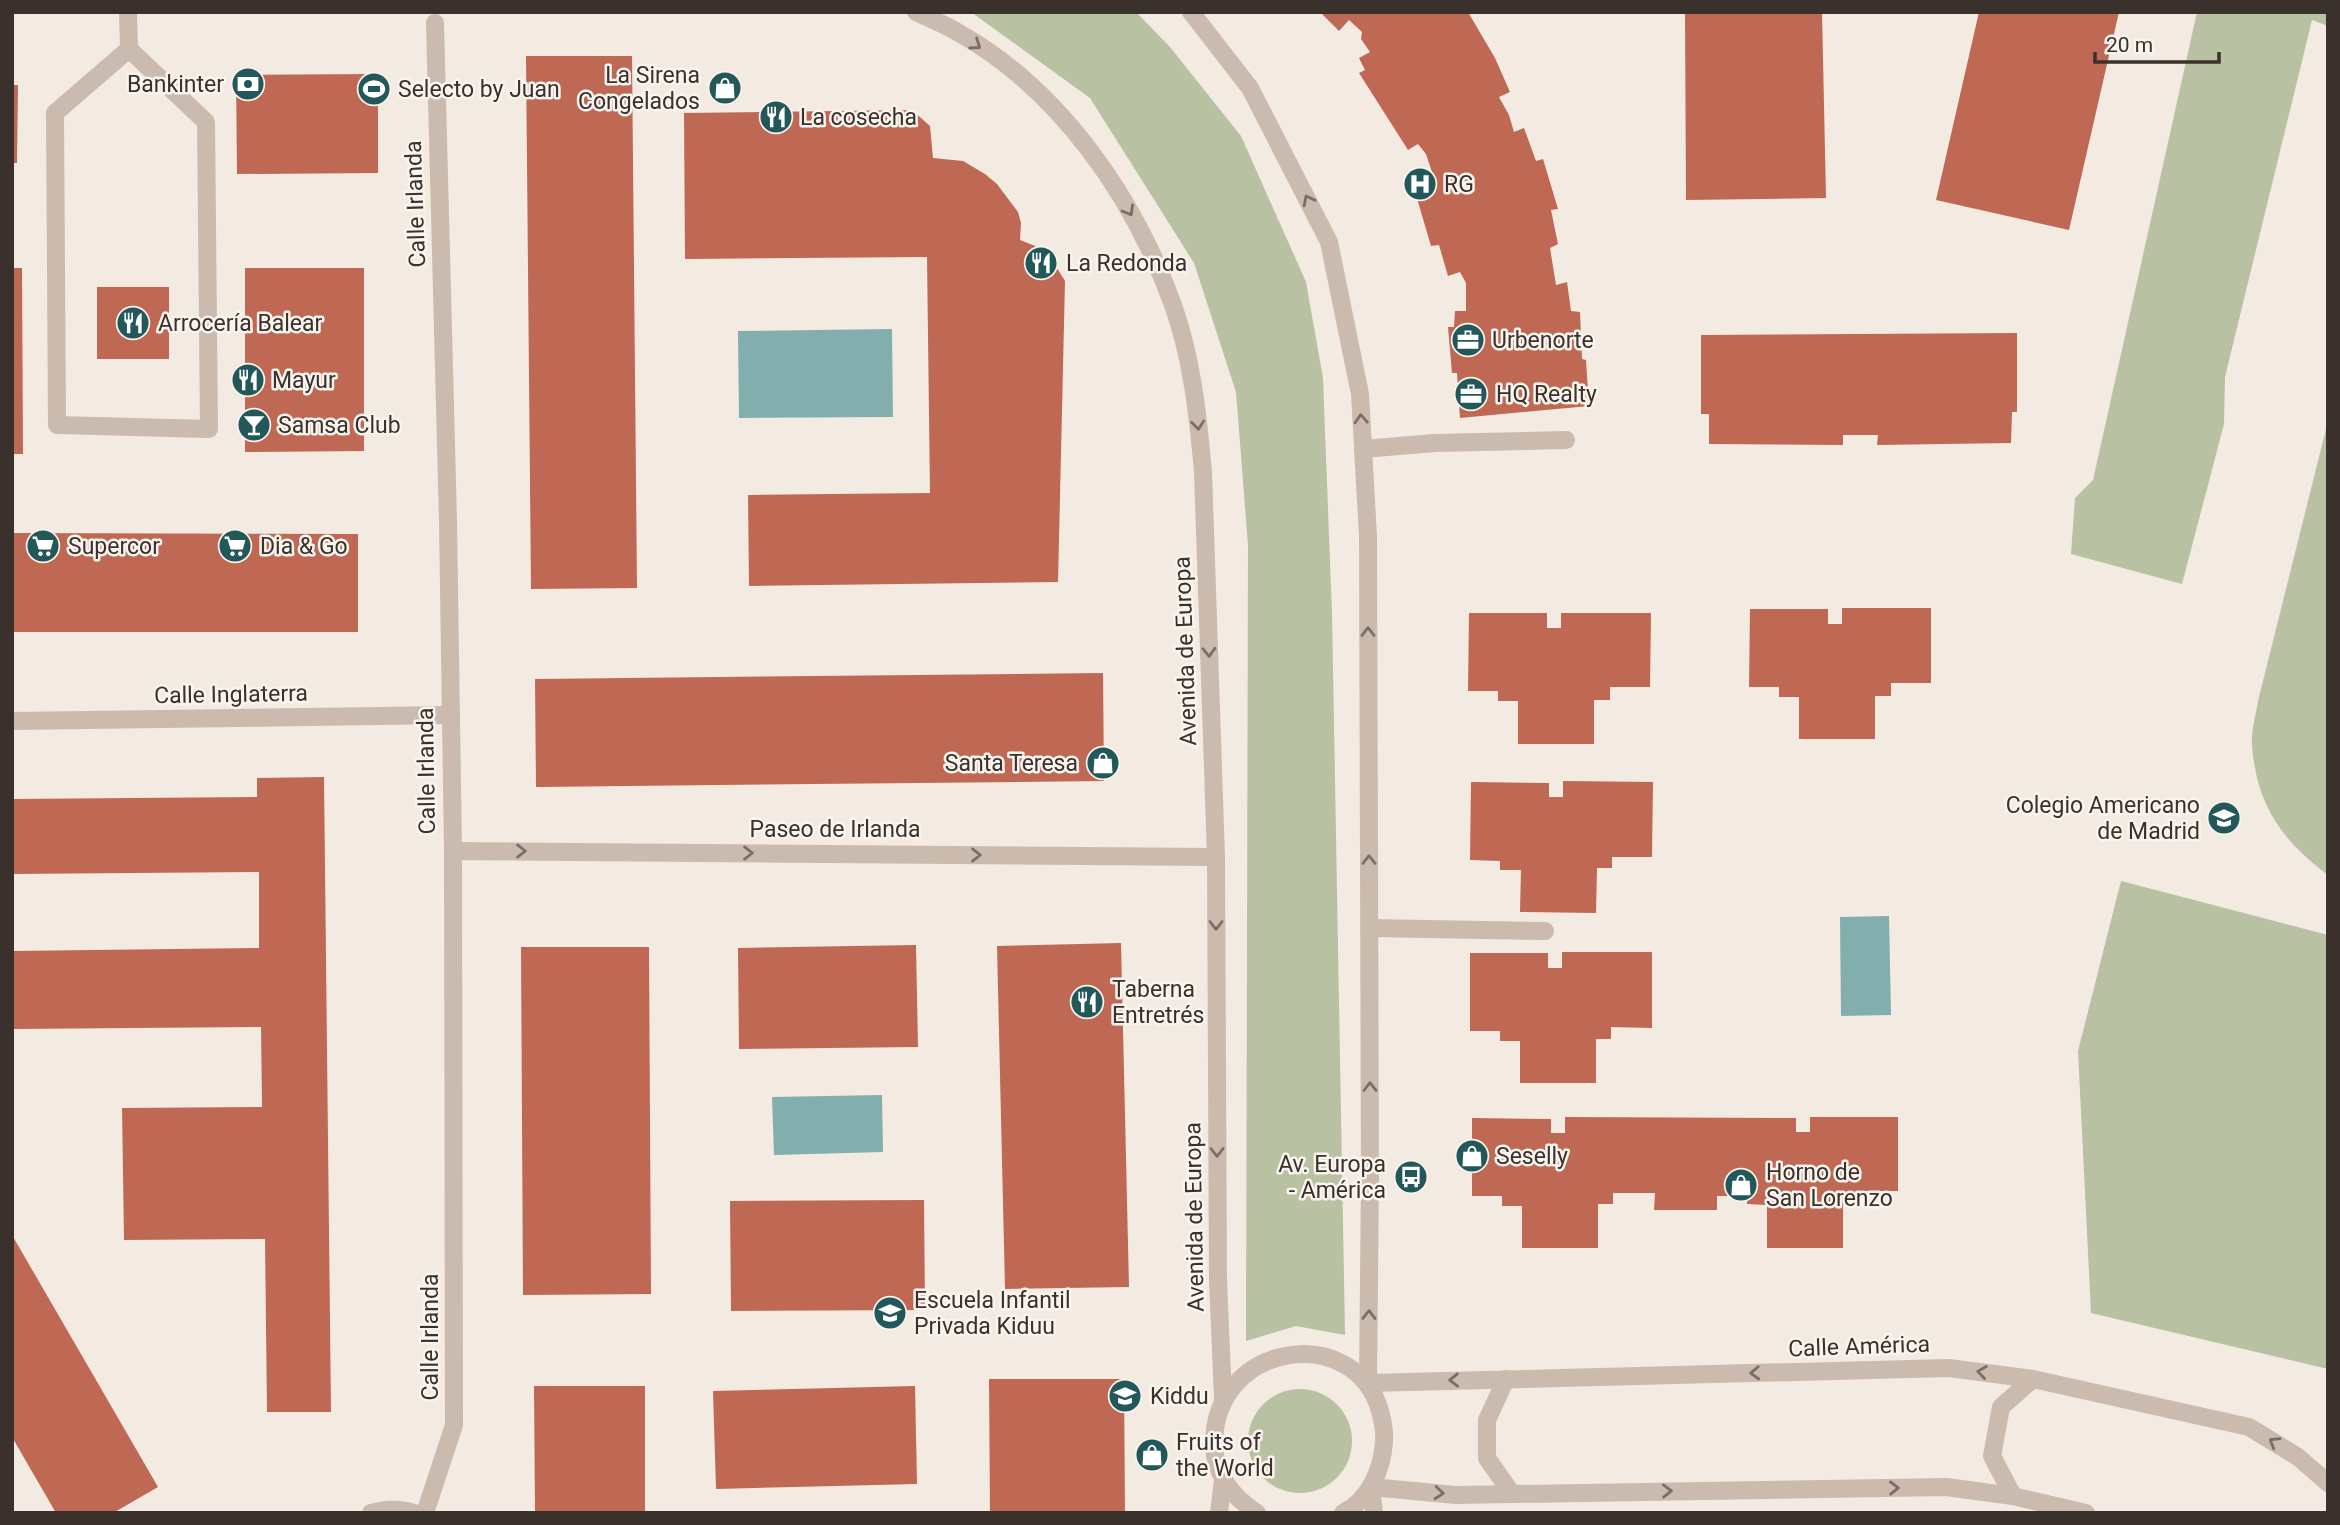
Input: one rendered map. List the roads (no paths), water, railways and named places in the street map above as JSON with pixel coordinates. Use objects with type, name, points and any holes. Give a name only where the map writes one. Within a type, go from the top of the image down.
[{"type":"street","points":[[128,12],[129,50],[206,122],[209,429],[57,425],[55,113],[129,50]]},
{"type":"street","name":"Avenida de Europa","points":[[916,12],[960,34],[1004,65],[1046,100],[1113,183],[1149,246],[1173,306],[1186,352],[1198,417],[1203,472],[1216,857],[1218,1280],[1223,1398]]},
{"type":"street","points":[[1191,12],[1250,88],[1329,242],[1360,394],[1368,536],[1368,1383]]},
{"type":"street","name":"Calle Irlanda","points":[[425,1513],[454,1425],[453,850],[449,521],[435,23]]},
{"type":"street","points":[[1363,449],[1435,443],[1566,440]]},
{"type":"street","name":"Calle Inglaterra","points":[[12,721],[450,715]]},
{"type":"street","name":"Paseo de Irlanda","points":[[453,850],[1216,857]]},
{"type":"street","points":[[1369,928],[1545,931]]},
{"type":"street","points":[[1257,1513],[1241,1503],[1223,1480],[1214,1453],[1214,1425],[1223,1398],[1243,1374],[1271,1358],[1303,1353],[1334,1361],[1352,1370],[1368,1383],[1378,1403],[1385,1431],[1383,1460],[1371,1487],[1351,1509],[1343,1513]]},
{"type":"street","name":"Calle América","points":[[1368,1383],[1949,1368],[2033,1379],[2249,1427],[2298,1457],[2328,1483]]},
{"type":"street","points":[[1506,1379],[1486,1420],[1486,1458],[1512,1494]]},
{"type":"street","points":[[2013,1496],[1992,1456],[2001,1408],[2033,1379]]},
{"type":"street","points":[[1219,1513],[1223,1480]]},
{"type":"street","points":[[1371,1487],[1456,1494],[1946,1487],[2013,1496],[2086,1513]]},
{"type":"street","points":[[1371,1487],[1374,1513]]},
{"type":"street","points":[[371,1513],[384,1509],[414,1513]]},
{"type":"water","points":[[892,329],[893,417],[739,418],[738,331]]},
{"type":"water","points":[[1889,916],[1891,1015],[1841,1016],[1840,917]]},
{"type":"water","points":[[882,1095],[883,1152],[774,1155],[772,1097]]},
{"type":"place","name":"Bankinter","points":[[248,84]]},
{"type":"place","name":"La Sirena Congelados","points":[[725,88]]},
{"type":"place","name":"Selecto by Juan","points":[[374,89]]},
{"type":"place","name":"La cosecha","points":[[776,117]]},
{"type":"place","name":"RG","points":[[1420,184]]},
{"type":"place","name":"La Redonda","points":[[1041,263]]},
{"type":"place","name":"Arrocería Balear","points":[[133,323]]},
{"type":"place","name":"Urbenorte","points":[[1468,340]]},
{"type":"place","name":"Mayur","points":[[248,380]]},
{"type":"place","name":"HQ Realty","points":[[1471,394]]},
{"type":"place","name":"Samsa Club","points":[[254,425]]},
{"type":"place","name":"Supercor","points":[[43,546]]},
{"type":"place","name":"Dia & Go","points":[[235,546]]},
{"type":"place","name":"Santa Teresa","points":[[1103,763]]},
{"type":"place","name":"Colegio Americano de Madrid","points":[[2224,818]]},
{"type":"place","name":"Taberna Entretrés","points":[[1087,1002]]},
{"type":"place","name":"Seselly","points":[[1472,1156]]},
{"type":"place","name":"Av. Europa - América","points":[[1411,1177]]},
{"type":"place","name":"Horno de San Lorenzo","points":[[1741,1185]]},
{"type":"place","name":"Escuela Infantil Privada Kiduu","points":[[890,1313]]},
{"type":"place","name":"Kiddu","points":[[1125,1396]]},
{"type":"place","name":"Fruits of the World","points":[[1152,1455]]}]
